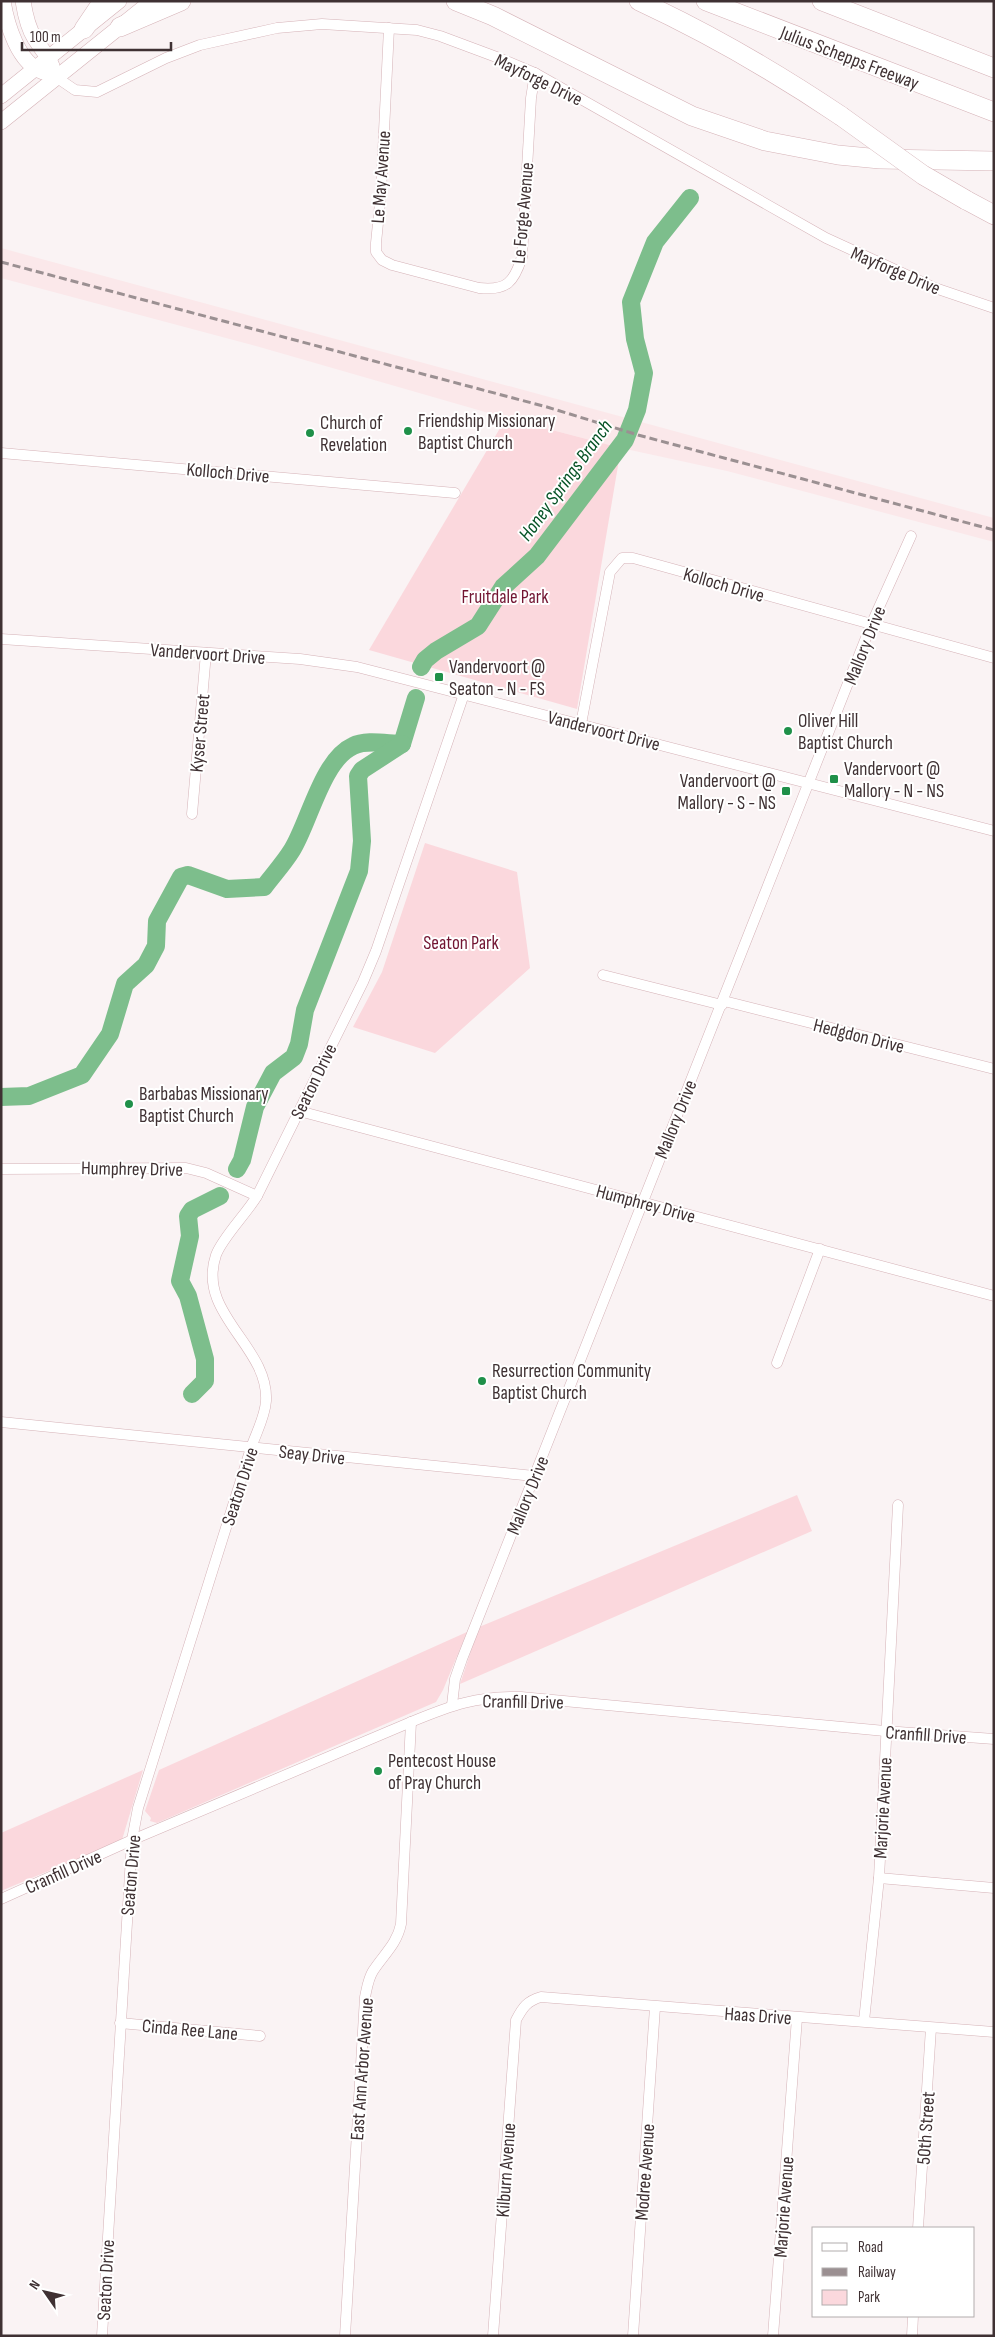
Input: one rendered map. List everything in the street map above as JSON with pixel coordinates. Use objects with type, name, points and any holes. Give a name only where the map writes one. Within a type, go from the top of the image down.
[{"type":"highway","points":[[84,29],[103,1]]},
{"type":"highway","points":[[120,27],[181,1]]},
{"type":"highway","points":[[456,1],[493,16],[692,116],[765,142],[838,156],[994,161]]},
{"type":"highway","points":[[640,1],[698,30],[768,69],[841,116],[923,175],[994,215]]},
{"type":"highway","name":"Julius Schepps Freeway","points":[[706,1],[994,112]]},
{"type":"highway","points":[[822,1],[994,68]]},
{"type":"main road","points":[[23,1],[28,23],[35,40],[49,56],[56,77]]},
{"type":"main road","points":[[1,96],[119,1]]},
{"type":"main road","points":[[1,122],[152,1]]},
{"type":"main road","points":[[3,4],[21,53],[34,69],[56,77]]},
{"type":"street","name":"Mayforge Drive","points":[[56,77],[75,90],[87,93],[98,92],[166,58],[200,45],[240,35],[277,28],[322,24],[417,30],[440,36],[535,73],[826,238],[907,276],[994,308]]},
{"type":"street","name":"Le May Avenue","points":[[389,28],[376,252],[382,260],[392,265],[444,279]]},
{"type":"street","name":"Le Forge Avenue","points":[[444,279],[491,289],[503,287],[512,281],[517,272],[522,257],[531,98],[535,73]]},
{"type":"street","name":"Kolloch Drive","points":[[1,453],[456,492]]},
{"type":"street","name":"Mallory Drive","points":[[452,1705],[455,1679],[534,1476],[872,625],[911,536]]},
{"type":"street","name":"Kolloch Drive","points":[[581,724],[610,572],[622,558],[633,558],[994,658]]},
{"type":"street","name":"Vandervoort Drive","points":[[1,639],[332,662],[374,670],[994,831]]},
{"type":"street","name":"Kyser Street","points":[[192,814],[206,653]]},
{"type":"street","name":"Seaton Drive","points":[[102,2336],[132,1840],[141,1798],[264,1412],[266,1400],[262,1372],[222,1310],[212,1280],[216,1255],[224,1241],[258,1196],[376,951],[464,694]]},
{"type":"street","name":"Hedgdon Drive","points":[[603,975],[994,1068]]},
{"type":"street","name":"Humphrey Drive","points":[[299,1111],[994,1296]]},
{"type":"street","name":"Humphrey Drive","points":[[1,1169],[186,1168],[206,1173],[258,1196]]},
{"type":"street","points":[[777,1363],[820,1249]]},
{"type":"street","name":"Seay Drive","points":[[1,1422],[534,1476]]},
{"type":"street","name":"Marjorie Avenue","points":[[864,2021],[879,1878],[898,1505]]},
{"type":"street","name":"Cranfill Drive","points":[[1,1899],[132,1840],[411,1722],[452,1705],[484,1698],[521,1697],[885,1731],[994,1739]]},
{"type":"street","name":"East Ann Arbor Avenue","points":[[345,2336],[365,1997],[368,1981],[373,1971],[393,1946],[399,1935],[401,1924],[411,1722]]},
{"type":"street","points":[[879,1878],[994,1888]]},
{"type":"street","name":"Haas Drive","points":[[524,2005],[541,1997],[994,2032]]},
{"type":"street","name":"Kilburn Avenue","points":[[493,2336],[516,2020],[524,2005]]},
{"type":"street","name":"Modree Avenue","points":[[633,2336],[655,2007]]},
{"type":"street","name":"Marjorie Avenue","points":[[773,2336],[797,2018]]},
{"type":"street","name":"Cinda Ree Lane","points":[[120,2023],[260,2036]]},
{"type":"street","name":"50th Street","points":[[918,2227],[931,2028]]},
{"type":"street","points":[[912,2336],[913,2317]]},
{"type":"shaded area","points":[[1,248],[994,518],[994,542],[727,471],[621,448],[506,418],[256,346],[1,278]]},
{"type":"green space","name":"Fruitdale Park","points":[[506,418],[621,448],[577,709],[369,650]]},
{"type":"green space","name":"Seaton Park","points":[[425,843],[517,872],[530,968],[435,1053],[353,1027],[382,972]]},
{"type":"green space","points":[[797,1495],[812,1531],[460,1684],[479,1627]]},
{"type":"green space","points":[[467,1632],[443,1690],[436,1702],[157,1823],[150,1821],[151,1818],[145,1811],[159,1770]]},
{"type":"green space","points":[[143,1770],[122,1840],[1,1891],[1,1833]]},
{"type":"waterway","name":"Honey Springs Branch","points":[[421,667],[425,660],[436,651],[478,626],[503,587],[537,556],[625,440],[637,410],[644,373],[635,339],[631,302],[655,242],[690,198]]},
{"type":"waterway","name":"Honey Springs Branch","points":[[1,1097],[29,1096],[82,1075],[110,1034],[125,984],[146,965],[156,946],[157,921],[181,877],[188,875],[227,889],[264,887],[292,850],[317,793],[333,764],[342,753],[358,744],[371,742],[402,744],[416,698]]},
{"type":"waterway","points":[[237,1169],[242,1160],[255,1107],[273,1073],[294,1057],[299,1044],[305,1010],[359,871],[362,841],[358,776],[362,770],[402,744]]},
{"type":"waterway","points":[[192,1394],[205,1381],[205,1359],[188,1296],[180,1281],[190,1236],[188,1216],[192,1210],[220,1196]]},
{"type":"railway","points":[[1,262],[547,407],[638,435],[994,530]]},
{"type":"place","name":"Friendship Missionary Baptist Church","points":[[408,431]]},
{"type":"place","name":"Church of Revelation","points":[[310,433]]},
{"type":"place","name":"Vandervoort @ Seaton - N - FS","points":[[439,677]]},
{"type":"place","name":"Oliver Hill Baptist Church","points":[[788,731]]},
{"type":"place","name":"Vandervoort @ Mallory - N - NS","points":[[834,779]]},
{"type":"place","name":"Vandervoort @ Mallory - S - NS","points":[[786,791]]},
{"type":"place","name":"Barbabas Missionary Baptist Church","points":[[129,1104]]},
{"type":"place","name":"Resurrection Community Baptist Church","points":[[482,1381]]},
{"type":"place","name":"Pentecost House of Pray Church","points":[[378,1771]]}]
